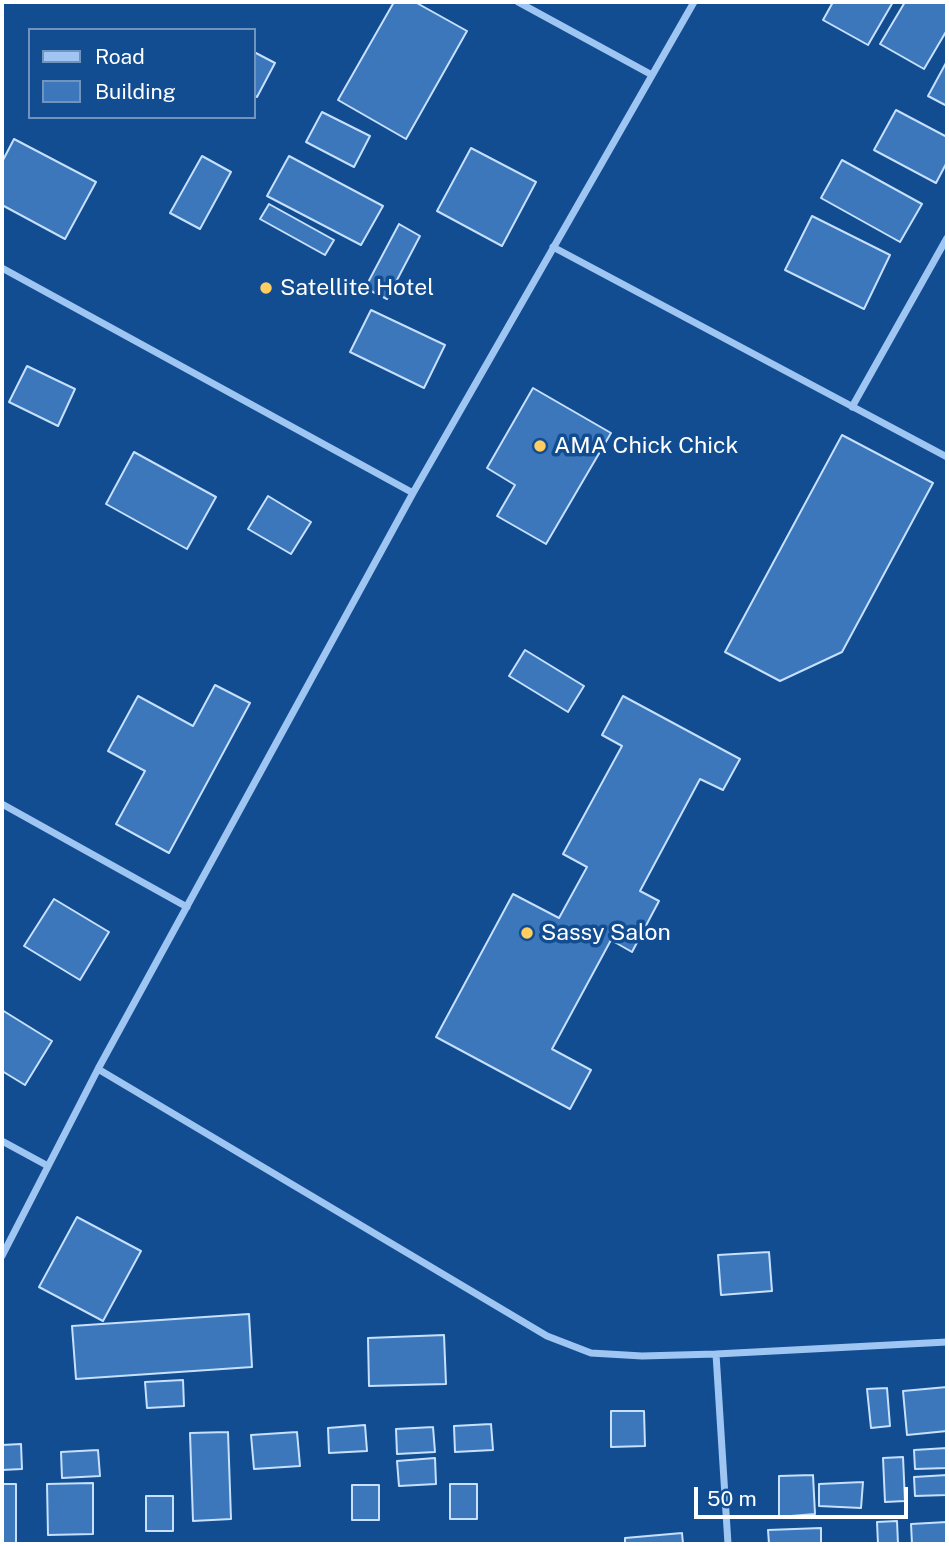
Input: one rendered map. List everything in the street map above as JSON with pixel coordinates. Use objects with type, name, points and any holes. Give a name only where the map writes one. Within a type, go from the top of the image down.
[{"type":"street","points":[[518,2],[652,75]]},
{"type":"street","points":[[2,1256],[98,1069],[413,493],[694,2]]},
{"type":"street","points":[[852,407],[947,238]]},
{"type":"street","points":[[553,247],[947,457]]},
{"type":"street","points":[[2,268],[413,493]]},
{"type":"street","points":[[2,804],[187,907]]},
{"type":"street","points":[[98,1069],[547,1336],[591,1353],[642,1356],[716,1354],[947,1342]]},
{"type":"street","points":[[2,1141],[48,1166]]},
{"type":"street","points":[[716,1354],[728,1544]]},
{"type":"building","points":[[394,2],[415,2],[467,31],[406,139],[338,100]]},
{"type":"building","points":[[833,2],[893,2],[868,45],[823,20]]},
{"type":"building","points":[[905,2],[947,2],[947,30],[924,69],[880,44]]},
{"type":"building","points":[[256,53],[275,63],[256,96]]},
{"type":"building","points":[[947,61],[947,106],[928,96]]},
{"type":"building","points":[[896,110],[947,137],[947,162],[936,183],[874,150]]},
{"type":"building","points":[[322,112],[370,136],[354,167],[306,142]]},
{"type":"building","points":[[14,139],[96,182],[65,239],[2,205],[2,162]]},
{"type":"building","points":[[471,148],[536,182],[502,246],[437,211]]},
{"type":"building","points":[[202,156],[231,172],[200,229],[170,213]]},
{"type":"building","points":[[289,156],[383,206],[361,245],[267,196]]},
{"type":"building","points":[[842,160],[922,204],[900,242],[821,198]]},
{"type":"building","points":[[269,204],[334,240],[325,255],[260,219]]},
{"type":"building","points":[[812,216],[890,255],[864,309],[785,270]]},
{"type":"building","points":[[399,224],[420,236],[387,299],[365,288]]},
{"type":"building","points":[[371,310],[445,345],[424,388],[350,352]]},
{"type":"building","points":[[27,366],[75,389],[58,426],[9,402]]},
{"type":"building","points":[[533,388],[611,433],[546,544],[497,516],[515,485],[487,468]]},
{"type":"building","points":[[842,435],[933,483],[842,652],[780,681],[725,652]]},
{"type":"building","points":[[134,452],[216,497],[187,549],[106,504]]},
{"type":"building","points":[[268,496],[311,522],[291,554],[248,529]]},
{"type":"building","points":[[525,650],[584,686],[568,712],[509,676]]},
{"type":"building","points":[[215,685],[250,703],[169,853],[116,824],[145,771],[108,751],[138,696],[193,726]]},
{"type":"building","points":[[623,696],[740,759],[723,790],[700,779],[640,891],[659,901],[632,952],[611,940],[552,1049],[591,1070],[570,1109],[436,1037],[513,894],[559,918],[587,867],[563,854],[622,746],[602,735]]},
{"type":"building","points":[[54,899],[109,932],[80,980],[24,946]]},
{"type":"building","points":[[2,1010],[52,1041],[25,1085],[2,1071]]},
{"type":"building","points":[[77,1217],[141,1251],[103,1321],[39,1287]]},
{"type":"building","points":[[769,1252],[772,1291],[721,1295],[718,1255]]},
{"type":"building","points":[[249,1314],[252,1367],[76,1379],[72,1326]]},
{"type":"building","points":[[444,1335],[446,1384],[369,1386],[368,1338]]},
{"type":"building","points":[[183,1380],[184,1406],[147,1408],[145,1382]]},
{"type":"building","points":[[947,1387],[947,1431],[907,1435],[903,1391]]},
{"type":"building","points":[[887,1388],[890,1426],[871,1428],[867,1389]]},
{"type":"building","points":[[611,1411],[644,1411],[645,1446],[611,1447]]},
{"type":"building","points":[[491,1424],[493,1450],[455,1452],[454,1426]]},
{"type":"building","points":[[365,1425],[367,1451],[329,1453],[328,1428]]},
{"type":"building","points":[[433,1427],[435,1452],[397,1454],[396,1429]]},
{"type":"building","points":[[228,1432],[231,1519],[193,1521],[190,1433]]},
{"type":"building","points":[[297,1432],[300,1466],[254,1469],[251,1435]]},
{"type":"building","points":[[21,1444],[22,1469],[2,1470],[2,1445]]},
{"type":"building","points":[[947,1448],[947,1468],[915,1469],[914,1450]]},
{"type":"building","points":[[98,1450],[100,1476],[62,1478],[61,1452]]},
{"type":"building","points":[[903,1457],[905,1501],[885,1502],[883,1458]]},
{"type":"building","points":[[435,1458],[436,1484],[399,1486],[397,1461]]},
{"type":"building","points":[[813,1475],[815,1514],[779,1517],[779,1476]]},
{"type":"building","points":[[947,1475],[947,1495],[915,1496],[914,1477]]},
{"type":"building","points":[[863,1482],[861,1508],[819,1506],[819,1484]]},
{"type":"building","points":[[93,1483],[93,1534],[48,1535],[47,1484]]},
{"type":"building","points":[[2,1484],[16,1484],[16,1544],[2,1544]]},
{"type":"building","points":[[450,1484],[477,1484],[477,1519],[450,1519]]},
{"type":"building","points":[[352,1485],[379,1485],[379,1520],[352,1520]]},
{"type":"building","points":[[146,1496],[173,1496],[173,1531],[146,1531]]},
{"type":"building","points":[[897,1521],[898,1544],[878,1544],[877,1522]]},
{"type":"building","points":[[947,1522],[947,1544],[912,1544],[911,1524]]},
{"type":"building","points":[[821,1528],[821,1544],[769,1544],[768,1530]]},
{"type":"building","points":[[682,1533],[683,1544],[625,1544],[625,1538]]},
{"type":"place","name":"Satellite Hotel","points":[[266,288]]},
{"type":"place","name":"AMA Chick Chick","points":[[540,446]]},
{"type":"place","name":"Sassy Salon","points":[[527,933]]}]
